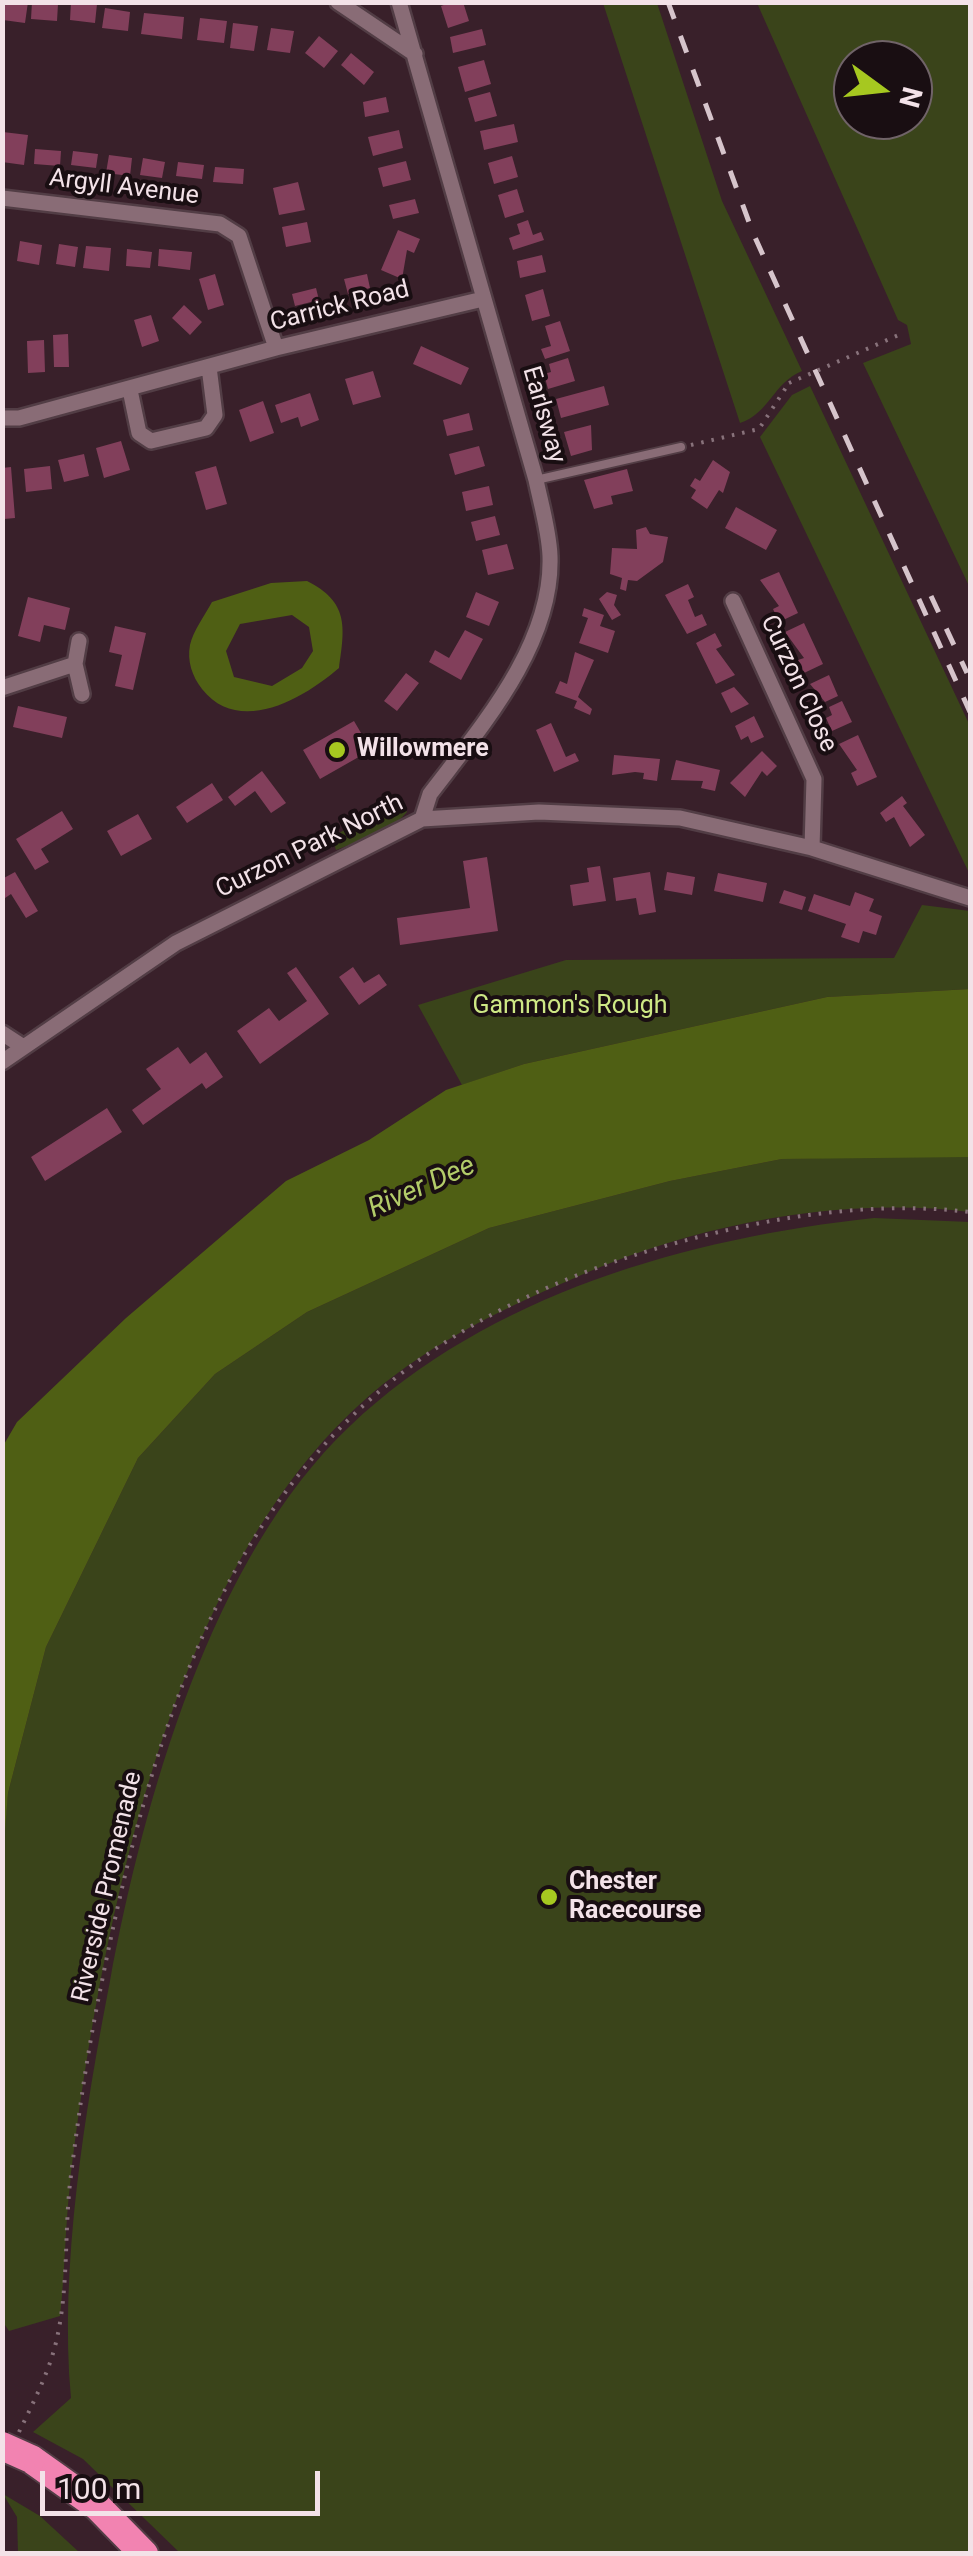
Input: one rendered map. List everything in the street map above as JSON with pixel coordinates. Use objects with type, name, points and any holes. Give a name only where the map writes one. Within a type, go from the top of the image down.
[{"type":"highway","points":[[17,2446],[97,2506],[144,2554]]},
{"type":"street","points":[[338,2],[415,54]]},
{"type":"street","name":"Earlsway","points":[[400,2],[536,480],[550,556],[546,597],[524,658],[430,794],[422,819]]},
{"type":"street","name":"Argyll Avenue","points":[[2,198],[220,224],[239,236],[276,348]]},
{"type":"street","name":"Carrick Road","points":[[2,418],[19,418],[276,348],[483,299]]},
{"type":"street","points":[[130,390],[139,432],[151,440],[206,428],[215,415],[209,368]]},
{"type":"street","name":"Curzon Close","points":[[733,601],[814,778],[812,848]]},
{"type":"street","points":[[79,641],[74,664],[82,694]]},
{"type":"street","points":[[2,688],[74,664]]},
{"type":"street","name":"Curzon Park North","points":[[2,1062],[176,943],[422,819],[539,812],[680,818],[812,848],[970,898]]},
{"type":"street","points":[[2,1033],[22,1046]]},
{"type":"lane","points":[[536,480],[681,447]]},
{"type":"path","points":[[681,447],[758,429],[789,382],[901,334]]},
{"type":"path","name":"Riverside Promenade","points":[[17,2446],[54,2352],[65,2275],[70,2187],[99,1995],[142,1796],[188,1668],[249,1547],[298,1470],[358,1406],[416,1358],[481,1319],[614,1260],[732,1227],[848,1208],[970,1212]]},
{"type":"green space","points":[[603,3],[657,3],[722,201],[802,371],[784,383],[758,412],[740,423]]},
{"type":"green space","points":[[757,3],[970,3],[970,588],[863,363],[911,344],[907,325],[898,320]]},
{"type":"green space","points":[[810,386],[970,726],[970,875],[760,437],[792,395]]},
{"type":"green space","points":[[400,798],[407,812],[391,829],[336,850],[332,837]]},
{"type":"green space","name":"Gammon's Rough","points":[[922,905],[970,911],[970,989],[827,997],[524,1064],[462,1085],[418,1005],[566,960],[894,958]]},
{"type":"green space","points":[[970,1157],[970,1212],[869,1208],[766,1219],[665,1244],[617,1261],[486,1319],[407,1366],[359,1405],[293,1479],[237,1566],[191,1663],[153,1768],[100,1983],[70,2185],[60,2316],[9,2331],[3,2322],[2,1856],[8,1793],[46,1647],[138,1458],[215,1374],[307,1312],[489,1228],[670,1181],[782,1159]]},
{"type":"green space","name":"Chester Racecourse","points":[[874,1218],[970,1222],[970,2553],[180,2553],[83,2459],[33,2432],[71,2398],[71,2243],[84,2135],[110,1981],[142,1836],[164,1760],[222,1611],[259,1543],[301,1480],[350,1426],[405,1380],[464,1341],[528,1307],[663,1258],[733,1240]]},
{"type":"green space","points":[[3,2494],[40,2516],[80,2553],[18,2553],[17,2517]]},
{"type":"water","points":[[307,581],[331,598],[343,628],[339,668],[290,701],[271,708],[234,710],[217,703],[198,684],[190,663],[192,640],[212,602],[271,583]],"holes":[[[292,615],[309,627],[313,651],[302,668],[272,686],[234,677],[226,651],[240,624]]]},
{"type":"water","name":"River Dee","points":[[970,989],[970,1157],[782,1159],[670,1181],[489,1228],[307,1312],[215,1374],[138,1458],[46,1647],[8,1793],[3,1856],[3,1446],[17,1422],[126,1318],[286,1181],[369,1140],[446,1090],[524,1064],[827,997]]},
{"type":"building","points":[[5,2],[28,2],[25,23],[3,20]]},
{"type":"building","points":[[32,2],[58,4],[57,21],[31,19]]},
{"type":"building","points":[[71,2],[97,4],[95,23],[70,20]]},
{"type":"building","points":[[463,2],[469,21],[448,28],[441,6]]},
{"type":"building","points":[[105,8],[130,12],[128,31],[102,28]]},
{"type":"building","points":[[144,13],[184,17],[182,39],[141,34]]},
{"type":"building","points":[[200,18],[227,21],[224,43],[197,40]]},
{"type":"building","points":[[233,23],[258,26],[254,51],[230,48]]},
{"type":"building","points":[[271,28],[294,31],[290,53],[267,50]]},
{"type":"building","points":[[482,29],[486,45],[453,53],[450,37]]},
{"type":"building","points":[[319,36],[338,51],[324,68],[305,53]]},
{"type":"building","points":[[351,53],[374,72],[364,85],[341,65]]},
{"type":"building","points":[[484,60],[491,84],[465,92],[458,67]]},
{"type":"building","points":[[490,92],[497,116],[475,122],[468,98]]},
{"type":"building","points":[[386,97],[389,112],[365,117],[363,102]]},
{"type":"building","points":[[514,124],[518,142],[484,150],[480,131]]},
{"type":"building","points":[[399,130],[403,148],[373,156],[368,137]]},
{"type":"building","points":[[3,132],[28,135],[24,165],[2,162]]},
{"type":"building","points":[[35,149],[61,151],[60,166],[34,164]]},
{"type":"building","points":[[73,151],[98,154],[96,168],[71,165]]},
{"type":"building","points":[[109,155],[132,158],[130,176],[106,173]]},
{"type":"building","points":[[512,156],[518,177],[494,184],[488,163]]},
{"type":"building","points":[[143,158],[165,162],[162,178],[140,175]]},
{"type":"building","points":[[406,161],[411,180],[383,187],[378,168]]},
{"type":"building","points":[[178,162],[204,165],[202,179],[176,176]]},
{"type":"building","points":[[215,167],[244,169],[243,184],[213,182]]},
{"type":"building","points":[[298,182],[305,210],[279,215],[273,188]]},
{"type":"building","points":[[517,189],[524,212],[505,218],[498,195]]},
{"type":"building","points":[[415,199],[419,213],[393,219],[389,205]]},
{"type":"building","points":[[528,220],[533,235],[541,232],[544,240],[513,250],[509,238],[520,234],[517,224]]},
{"type":"building","points":[[307,222],[311,242],[286,247],[282,227]]},
{"type":"building","points":[[398,230],[420,239],[414,253],[407,250],[402,279],[381,270]]},
{"type":"building","points":[[20,241],[42,245],[39,265],[17,261]]},
{"type":"building","points":[[59,244],[78,247],[75,267],[56,264]]},
{"type":"building","points":[[86,246],[111,248],[109,271],[83,268]]},
{"type":"building","points":[[127,249],[152,252],[150,268],[126,266]]},
{"type":"building","points":[[159,249],[192,252],[190,270],[158,266]]},
{"type":"building","points":[[542,255],[546,272],[520,278],[517,261]]},
{"type":"building","points":[[215,274],[224,305],[208,310],[199,279]]},
{"type":"building","points":[[367,274],[370,288],[348,294],[344,279]]},
{"type":"building","points":[[316,288],[319,300],[295,306],[292,294]]},
{"type":"building","points":[[543,289],[550,316],[532,321],[525,295]]},
{"type":"building","points":[[184,305],[202,322],[190,335],[172,318]]},
{"type":"building","points":[[151,315],[159,341],[142,347],[134,320]]},
{"type":"building","points":[[560,321],[570,351],[545,359],[541,349],[551,346],[545,326]]},
{"type":"building","points":[[68,334],[69,367],[54,367],[53,335]]},
{"type":"building","points":[[44,340],[45,372],[28,373],[27,341]]},
{"type":"building","points":[[421,346],[469,368],[461,385],[413,364]]},
{"type":"building","points":[[568,358],[575,381],[548,389],[544,374],[551,372],[549,364]]},
{"type":"building","points":[[373,371],[381,397],[353,405],[345,379]]},
{"type":"building","points":[[604,386],[609,405],[561,418],[556,399]]},
{"type":"building","points":[[310,393],[319,420],[301,427],[298,417],[281,423],[275,405]]},
{"type":"building","points":[[263,401],[274,433],[250,442],[239,410]]},
{"type":"building","points":[[469,413],[473,430],[447,436],[443,420]]},
{"type":"building","points":[[591,425],[592,450],[571,456],[564,432]]},
{"type":"building","points":[[121,441],[130,470],[104,478],[96,448]]},
{"type":"building","points":[[479,446],[485,466],[455,475],[449,454]]},
{"type":"building","points":[[84,454],[89,476],[64,482],[58,460]]},
{"type":"building","points":[[713,460],[730,472],[723,493],[719,490],[707,509],[691,498],[696,490],[690,486],[695,478],[700,481]]},
{"type":"building","points":[[50,466],[52,489],[26,492],[24,469]]},
{"type":"building","points":[[216,466],[227,504],[206,510],[195,472]]},
{"type":"building","points":[[11,467],[15,518],[4,519],[2,468]]},
{"type":"building","points":[[627,469],[633,491],[611,496],[613,504],[594,509],[584,480]]},
{"type":"building","points":[[489,486],[493,505],[466,511],[462,492]]},
{"type":"building","points":[[736,507],[777,530],[766,550],[725,528]]},
{"type":"building","points":[[495,516],[500,535],[476,541],[471,522]]},
{"type":"building","points":[[646,527],[650,534],[668,537],[663,562],[637,581],[628,580],[626,591],[620,589],[622,578],[610,574],[612,548],[637,549],[636,530]]},
{"type":"building","points":[[507,544],[514,569],[488,575],[482,550]]},
{"type":"building","points":[[779,572],[798,613],[779,622],[773,609],[779,606],[760,580]]},
{"type":"building","points":[[688,584],[694,597],[688,600],[695,617],[702,614],[707,625],[687,634],[665,595]]},
{"type":"building","points":[[476,592],[499,602],[489,626],[466,617]]},
{"type":"building","points":[[607,592],[617,595],[614,605],[621,615],[612,620],[599,599]]},
{"type":"building","points":[[28,597],[70,608],[65,630],[44,625],[40,642],[18,636]]},
{"type":"building","points":[[584,608],[604,615],[600,626],[615,631],[608,653],[579,643],[588,618],[582,616]]},
{"type":"building","points":[[804,623],[823,664],[804,673],[798,660],[804,658],[785,632]]},
{"type":"building","points":[[115,626],[146,633],[133,690],[115,686],[122,655],[109,652]]},
{"type":"building","points":[[465,630],[483,639],[461,680],[429,662],[435,650],[449,658]]},
{"type":"building","points":[[715,633],[722,646],[716,649],[735,675],[716,684],[696,643]]},
{"type":"building","points":[[575,652],[594,660],[578,697],[592,709],[590,715],[574,708],[577,701],[555,693],[560,681],[567,684]]},
{"type":"building","points":[[406,673],[419,683],[397,711],[384,701]]},
{"type":"building","points":[[829,675],[838,696],[825,702],[810,684]]},
{"type":"building","points":[[734,687],[749,704],[731,713],[721,693]]},
{"type":"building","points":[[842,701],[852,722],[832,731],[826,718],[832,715],[829,707]]},
{"type":"building","points":[[18,706],[67,717],[62,738],[13,727]]},
{"type":"building","points":[[754,716],[764,737],[751,743],[748,736],[741,740],[735,726]]},
{"type":"building","name":"Willowmere","points":[[354,721],[371,750],[320,779],[303,750]]},
{"type":"building","points":[[551,723],[566,757],[575,753],[579,761],[554,772],[536,730]]},
{"type":"building","points":[[858,735],[877,777],[857,786],[851,773],[857,770],[839,744]]},
{"type":"building","points":[[762,751],[777,766],[767,776],[762,771],[745,797],[730,783]]},
{"type":"building","points":[[614,755],[660,759],[657,781],[643,779],[644,773],[612,775]]},
{"type":"building","points":[[676,760],[720,770],[715,791],[701,788],[703,781],[671,780]]},
{"type":"building","points":[[262,771],[286,803],[271,813],[255,791],[235,806],[228,797]]},
{"type":"building","points":[[212,783],[223,800],[187,823],[176,807]]},
{"type":"building","points":[[902,796],[907,803],[903,806],[925,835],[910,847],[894,817],[886,822],[880,813]]},
{"type":"building","points":[[62,811],[73,829],[41,849],[49,862],[35,870],[16,839]]},
{"type":"building","points":[[138,814],[152,839],[121,856],[107,831]]},
{"type":"building","points":[[487,857],[498,931],[400,945],[397,918],[470,908],[463,861]]},
{"type":"building","points":[[600,866],[606,901],[573,906],[570,885],[589,882],[587,868]]},
{"type":"building","points":[[15,872],[38,911],[26,918],[11,894],[2,900],[2,879]]},
{"type":"building","points":[[650,872],[656,912],[639,915],[636,898],[616,901],[613,878]]},
{"type":"building","points":[[667,872],[695,877],[692,895],[664,890]]},
{"type":"building","points":[[718,873],[767,883],[763,902],[714,891]]},
{"type":"building","points":[[784,890],[806,897],[802,910],[779,903]]},
{"type":"building","points":[[855,892],[874,899],[869,911],[882,916],[876,935],[863,931],[859,943],[841,937],[846,924],[808,911],[814,894],[850,906]]},
{"type":"building","points":[[296,967],[329,1014],[260,1064],[237,1031],[269,1008],[279,1021],[307,1001],[287,973]]},
{"type":"building","points":[[353,967],[364,983],[379,974],[387,985],[359,1005],[339,977]]},
{"type":"building","points":[[178,1047],[190,1064],[206,1052],[223,1077],[206,1089],[202,1083],[143,1125],[132,1110],[161,1089],[146,1069]]},
{"type":"building","points":[[107,1108],[122,1132],[45,1181],[31,1157]]},
{"type":"railway","points":[[668,2],[753,233],[970,712]]},
{"type":"railway","points":[[931,596],[967,673]]},
{"type":"place","name":"Willowmere","points":[[337,750]]},
{"type":"place","name":"Chester Racecourse","points":[[549,1897]]}]
